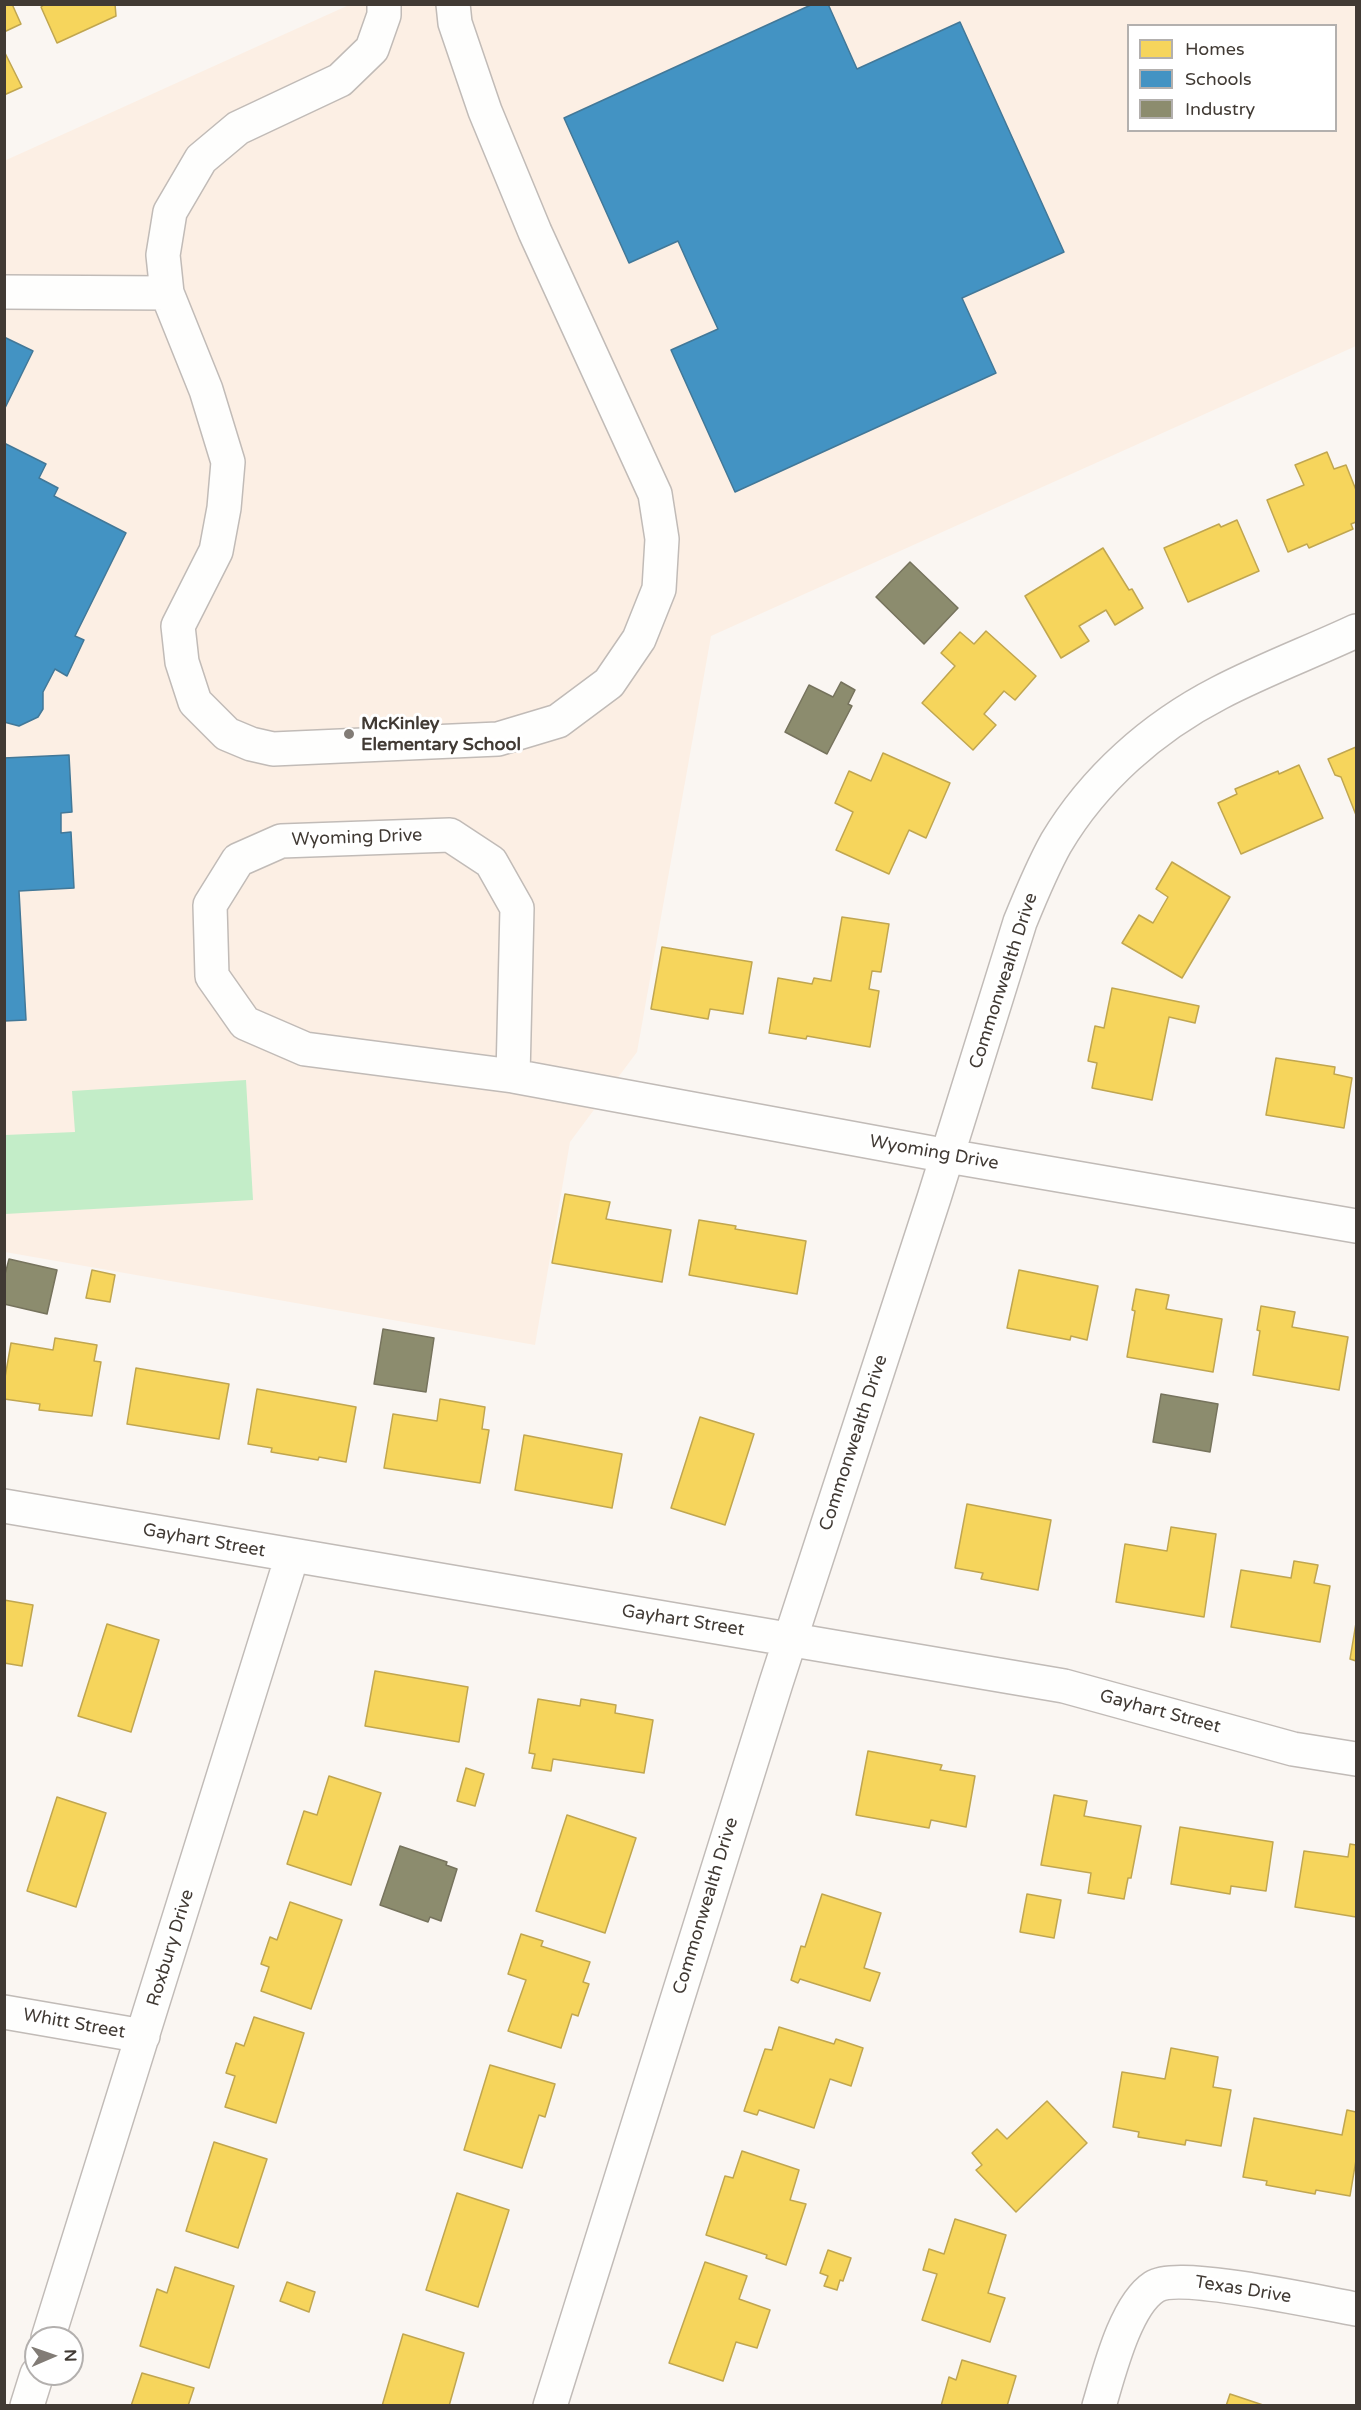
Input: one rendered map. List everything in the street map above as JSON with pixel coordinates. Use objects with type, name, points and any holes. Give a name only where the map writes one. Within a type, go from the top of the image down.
[{"type":"street","points":[[384,4],[384,15],[372,49],[340,80],[238,128],[201,159],[170,212],[163,255],[167,293],[206,390],[228,462],[224,508],[216,551],[178,626],[182,662],[195,702],[227,734],[250,744],[273,750],[498,739],[558,721],[609,683],[639,639],[659,589],[662,539],[655,494],[535,232],[485,111],[455,23],[453,4]]},
{"type":"street","points":[[4,292],[167,293]]},
{"type":"street","name":"Commonwealth Drive","points":[[550,2406],[790,1639],[948,1156],[1020,922],[1038,878],[1057,842],[1084,803],[1110,772],[1137,748],[1184,713],[1219,693],[1356,631]]},
{"type":"street","name":"Wyoming Drive","points":[[513,1076],[517,908],[491,862],[450,835],[281,841],[238,860],[210,905],[212,976],[245,1023],[305,1049],[513,1076],[948,1156],[1356,1226]]},
{"type":"street","name":"Gayhart Street","points":[[4,1506],[292,1557],[1064,1686],[1293,1749],[1356,1759]]},
{"type":"street","name":"Roxbury Drive","points":[[52,2326],[292,1557]]},
{"type":"street","name":"Whitt Street","points":[[4,2012],[143,2036]]},
{"type":"street","name":"Texas Drive","points":[[1099,2406],[1125,2327],[1133,2310],[1154,2286],[1181,2282],[1213,2284],[1356,2309]]},
{"type":"street","points":[[27,2406],[33,2386]]},
{"type":"shaded area","name":"McKinley Elementary School","points":[[349,5],[1356,5],[1356,346],[711,636],[637,1052],[570,1142],[535,1345],[5,1252],[4,161]]},
{"type":"green space","points":[[246,1080],[253,1200],[5,1214],[5,1135],[75,1132],[72,1091]]},
{"type":"building: Homes","points":[[4,4],[12,4],[21,24],[4,32]]},
{"type":"building: Homes","points":[[45,4],[115,4],[116,16],[57,43],[41,7]]},
{"type":"building: Homes","points":[[4,51],[22,87],[4,95]]},
{"type":"building: Homes","points":[[1327,452],[1334,469],[1346,465],[1356,490],[1356,522],[1351,524],[1353,529],[1309,548],[1307,544],[1288,552],[1267,500],[1304,485],[1295,465]]},
{"type":"building: Homes","points":[[1237,520],[1259,571],[1188,602],[1164,548],[1219,524],[1221,527]]},
{"type":"building: Homes","points":[[1103,548],[1143,608],[1115,625],[1106,610],[1079,626],[1089,641],[1061,658],[1025,596]]},
{"type":"building: Homes","points":[[986,631],[1036,676],[1015,700],[1004,691],[984,714],[996,725],[973,750],[922,703],[955,666],[941,653],[960,632],[974,644]]},
{"type":"building: Homes","points":[[1356,747],[1356,815],[1341,777],[1335,775],[1328,759]]},
{"type":"building: Homes","points":[[883,753],[950,783],[926,838],[909,830],[889,874],[836,850],[853,812],[835,803],[849,771],[871,781]]},
{"type":"building: Homes","points":[[1299,765],[1323,818],[1241,854],[1218,803],[1237,794],[1235,789]]},
{"type":"building: Homes","points":[[1172,862],[1230,897],[1182,978],[1122,943],[1139,915],[1153,923],[1168,897],[1156,889]]},
{"type":"building: Homes","points":[[842,917],[889,924],[881,972],[872,971],[869,989],[879,991],[870,1047],[807,1036],[806,1039],[769,1033],[778,978],[812,984],[814,978],[831,981]]},
{"type":"building: Homes","points":[[662,947],[752,962],[743,1014],[710,1009],[708,1019],[651,1009]]},
{"type":"building: Homes","points":[[1112,988],[1199,1006],[1195,1023],[1169,1017],[1152,1100],[1092,1088],[1097,1063],[1088,1061],[1095,1026],[1104,1028]]},
{"type":"building: Homes","points":[[1276,1058],[1335,1067],[1334,1074],[1352,1078],[1344,1128],[1266,1115]]},
{"type":"building: Homes","points":[[565,1194],[610,1202],[606,1219],[671,1230],[662,1282],[552,1263]]},
{"type":"building: Homes","points":[[699,1220],[736,1226],[735,1229],[806,1241],[797,1294],[689,1275]]},
{"type":"building: Homes","points":[[92,1270],[115,1275],[110,1302],[86,1298]]},
{"type":"building: Homes","points":[[1019,1270],[1098,1286],[1087,1340],[1071,1336],[1070,1340],[1007,1328]]},
{"type":"building: Homes","points":[[1136,1289],[1169,1295],[1166,1309],[1222,1319],[1213,1372],[1127,1357],[1135,1311],[1132,1310]]},
{"type":"building: Homes","points":[[1261,1306],[1295,1312],[1292,1327],[1348,1337],[1339,1390],[1253,1375],[1260,1331],[1257,1330]]},
{"type":"building: Homes","points":[[55,1338],[97,1345],[94,1361],[101,1362],[92,1416],[39,1410],[40,1404],[4,1399],[4,1383],[11,1343],[53,1350]]},
{"type":"building: Homes","points":[[136,1368],[229,1384],[219,1439],[127,1424]]},
{"type":"building: Homes","points":[[257,1389],[356,1407],[346,1462],[271,1452],[272,1448],[248,1444]]},
{"type":"building: Homes","points":[[440,1399],[485,1407],[482,1429],[489,1430],[480,1483],[384,1468],[393,1414],[437,1421]]},
{"type":"building: Homes","points":[[700,1417],[754,1434],[725,1525],[671,1508]]},
{"type":"building: Homes","points":[[524,1435],[622,1454],[612,1508],[515,1490]]},
{"type":"building: Homes","points":[[967,1504],[1051,1520],[1038,1590],[981,1579],[983,1573],[955,1568]]},
{"type":"building: Homes","points":[[1171,1527],[1216,1534],[1204,1617],[1116,1602],[1125,1544],[1167,1551]]},
{"type":"building: Homes","points":[[1294,1561],[1318,1565],[1314,1583],[1330,1586],[1320,1642],[1231,1627],[1241,1570],[1291,1578]]},
{"type":"building: Homes","points":[[4,1600],[33,1605],[22,1666],[4,1663]]},
{"type":"building: Homes","points":[[1356,1623],[1356,1661],[1350,1659]]},
{"type":"building: Homes","points":[[107,1624],[159,1640],[131,1732],[78,1716]]},
{"type":"building: Homes","points":[[375,1671],[468,1687],[459,1742],[365,1726]]},
{"type":"building: Homes","points":[[538,1699],[580,1706],[581,1699],[616,1705],[615,1713],[653,1720],[644,1773],[553,1759],[551,1771],[532,1768],[535,1754],[529,1753]]},
{"type":"building: Homes","points":[[868,1751],[942,1765],[940,1770],[975,1776],[966,1827],[931,1820],[929,1828],[856,1815]]},
{"type":"building: Homes","points":[[466,1768],[484,1774],[475,1806],[457,1801]]},
{"type":"building: Homes","points":[[329,1776],[381,1793],[351,1885],[287,1864],[304,1811],[317,1815]]},
{"type":"building: Homes","points":[[1054,1795],[1087,1801],[1084,1816],[1141,1826],[1131,1878],[1128,1878],[1124,1899],[1088,1893],[1091,1873],[1041,1865]]},
{"type":"building: Homes","points":[[57,1797],[106,1813],[76,1907],[27,1891]]},
{"type":"building: Homes","points":[[567,1815],[636,1838],[605,1933],[536,1911]]},
{"type":"building: Homes","points":[[1180,1827],[1273,1842],[1266,1891],[1231,1886],[1230,1894],[1171,1884]]},
{"type":"building: Homes","points":[[1350,1844],[1356,1845],[1356,1917],[1295,1907],[1304,1851],[1348,1857]]},
{"type":"building: Homes","points":[[822,1894],[881,1913],[864,1968],[880,1973],[870,2001],[800,1979],[798,1983],[791,1980],[801,1946],[805,1947]]},
{"type":"building: Homes","points":[[1027,1894],[1061,1900],[1054,1938],[1020,1932]]},
{"type":"building: Homes","points":[[290,1902],[342,1920],[311,2009],[261,1991],[269,1967],[261,1964],[270,1937],[277,1940]]},
{"type":"building: Homes","points":[[521,1934],[543,1941],[541,1946],[590,1962],[583,1982],[589,1984],[578,2016],[572,2014],[561,2048],[508,2031],[526,1980],[508,1974]]},
{"type":"building: Homes","points":[[254,2017],[304,2033],[276,2123],[225,2107],[235,2076],[226,2073],[236,2043],[244,2046]]},
{"type":"building: Homes","points":[[779,2027],[834,2044],[836,2039],[863,2048],[851,2086],[830,2079],[814,2128],[759,2110],[757,2115],[744,2111],[765,2049],[772,2050]]},
{"type":"building: Homes","points":[[1171,2048],[1218,2057],[1213,2087],[1231,2090],[1221,2146],[1186,2140],[1185,2145],[1138,2137],[1139,2132],[1113,2127],[1122,2072],[1165,2079]]},
{"type":"building: Homes","points":[[490,2065],[555,2084],[545,2117],[539,2115],[522,2168],[464,2150]]},
{"type":"building: Homes","points":[[1047,2101],[1087,2143],[1016,2212],[976,2170],[982,2165],[972,2153],[997,2129],[1007,2139]]},
{"type":"building: Homes","points":[[1347,2110],[1356,2112],[1356,2160],[1350,2196],[1316,2190],[1315,2194],[1266,2185],[1267,2181],[1243,2177],[1254,2118],[1342,2135]]},
{"type":"building: Homes","points":[[214,2142],[267,2159],[238,2248],[186,2231]]},
{"type":"building: Homes","points":[[742,2151],[799,2170],[790,2200],[806,2204],[786,2265],[766,2258],[767,2255],[706,2235],[725,2176],[733,2178]]},
{"type":"building: Homes","points":[[457,2193],[509,2210],[478,2307],[426,2290]]},
{"type":"building: Homes","points":[[955,2219],[1006,2235],[988,2293],[1005,2298],[990,2342],[922,2320],[937,2274],[923,2270],[929,2249],[944,2254]]},
{"type":"building: Homes","points":[[828,2250],[851,2258],[843,2281],[840,2280],[837,2290],[824,2286],[828,2276],[820,2273]]},
{"type":"building: Homes","points":[[705,2262],[747,2276],[739,2299],[770,2310],[757,2348],[736,2342],[723,2381],[669,2363]]},
{"type":"building: Homes","points":[[175,2267],[234,2286],[209,2368],[140,2346],[157,2289],[167,2293]]},
{"type":"building: Homes","points":[[287,2282],[315,2292],[309,2312],[280,2301]]},
{"type":"building: Homes","points":[[403,2334],[464,2353],[449,2406],[382,2406]]},
{"type":"building: Homes","points":[[962,2360],[1016,2376],[1007,2406],[941,2406],[949,2377],[956,2380]]},
{"type":"building: Homes","points":[[142,2373],[194,2388],[188,2406],[131,2406]]},
{"type":"building: Homes","points":[[1230,2394],[1266,2406],[1226,2406]]},
{"type":"building: Schools","points":[[813,4],[828,4],[857,69],[960,22],[1064,252],[962,298],[996,373],[735,492],[671,350],[718,329],[678,241],[629,263],[564,118]]},
{"type":"building: Schools","points":[[4,337],[33,351],[4,410]]},
{"type":"building: Schools","points":[[4,443],[46,464],[39,478],[58,488],[54,496],[126,533],[75,636],[84,640],[67,676],[55,669],[43,692],[43,709],[38,717],[19,726],[4,722]]},
{"type":"building: Schools","points":[[69,755],[72,812],[61,813],[61,833],[71,832],[74,888],[19,891],[26,1020],[4,1021],[4,758]]},
{"type":"building: Industry","points":[[910,562],[958,608],[924,644],[876,597]]},
{"type":"building: Industry","points":[[841,682],[855,690],[848,704],[852,706],[827,754],[785,732],[809,685],[833,697]]},
{"type":"building: Industry","points":[[9,1259],[57,1270],[47,1314],[4,1304],[4,1278]]},
{"type":"building: Industry","points":[[383,1329],[434,1338],[426,1392],[374,1384]]},
{"type":"building: Industry","points":[[1161,1394],[1218,1404],[1210,1452],[1153,1442]]},
{"type":"building: Industry","points":[[400,1846],[447,1862],[446,1865],[457,1869],[441,1921],[430,1917],[428,1922],[380,1905]]},
{"type":"place","name":"McKinley Elementary School","points":[[349,734]]}]
